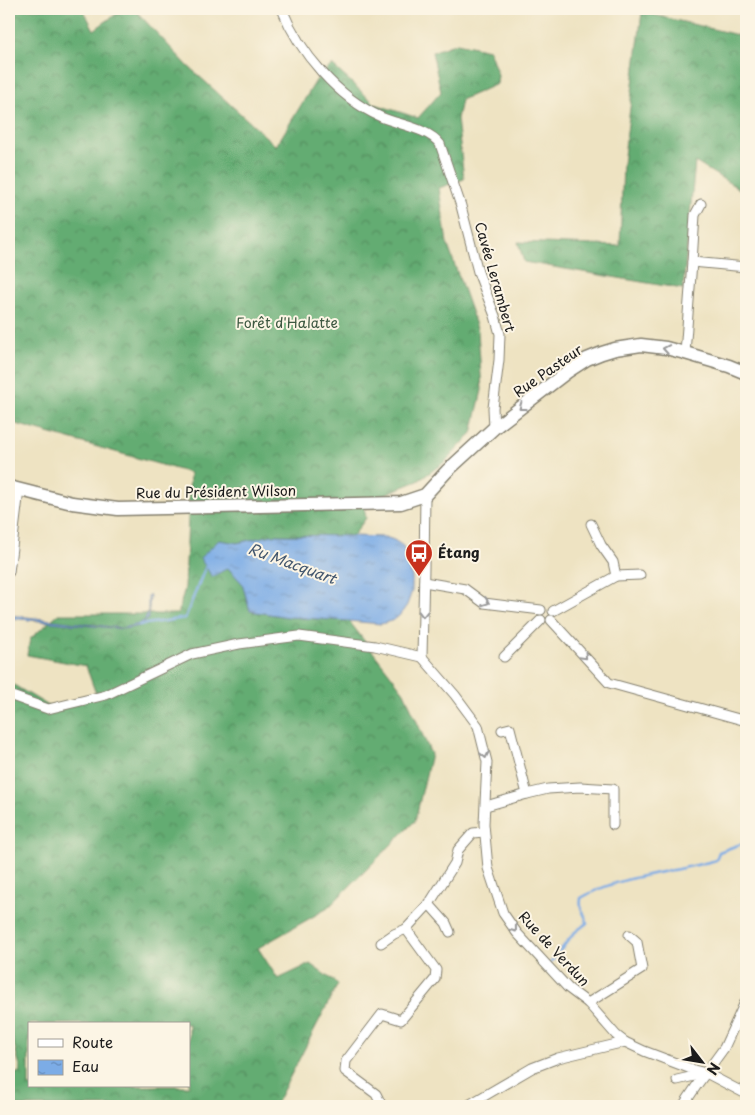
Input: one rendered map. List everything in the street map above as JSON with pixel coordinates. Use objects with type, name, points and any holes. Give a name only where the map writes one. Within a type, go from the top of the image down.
[{"type":"street","name":"Cavée Lerambert","points":[[282,9],[300,43],[322,71],[346,96],[356,104],[381,117],[419,130],[436,139],[440,144],[461,206],[478,272],[500,334],[493,408],[494,428]]},
{"type":"street","points":[[685,352],[695,215],[701,204]]},
{"type":"street","points":[[692,262],[746,267]]},
{"type":"street","name":"Rue Pasteur","points":[[425,495],[447,471],[494,428],[567,372],[594,356],[615,349],[641,345],[685,352],[746,373]]},
{"type":"street","points":[[9,572],[14,488]]},
{"type":"street","name":"Rue du Président Wilson","points":[[14,488],[72,503],[118,509],[400,503],[425,495]]},
{"type":"street","points":[[9,695],[48,709],[106,695],[192,654],[239,644],[299,636],[375,646],[422,657],[425,495]]},
{"type":"street","points":[[591,524],[601,545],[613,562],[616,576]]},
{"type":"street","points":[[424,582],[465,589],[484,603],[541,615],[545,622],[552,615],[616,576],[640,575]]},
{"type":"street","points":[[504,657],[547,607],[609,683],[746,722]]},
{"type":"street","name":"Rue de Verdun","points":[[422,657],[455,695],[478,726],[487,762],[484,832],[488,868],[503,913],[517,933],[568,988],[588,1003],[616,1035],[625,1042],[652,1054],[706,1073],[746,1094]]},
{"type":"street","points":[[502,730],[510,728],[527,794]]},
{"type":"street","points":[[486,806],[548,790],[580,787],[613,789],[613,825]]},
{"type":"street","points":[[381,943],[394,934],[406,929],[429,904],[455,863],[458,850],[473,834],[484,832]]},
{"type":"street","points":[[429,904],[446,923],[450,932]]},
{"type":"street","points":[[382,1106],[376,1094],[345,1071],[346,1061],[382,1014],[401,1020],[435,979],[436,970],[406,929]]},
{"type":"street","points":[[588,1003],[642,969],[637,942],[629,935]]},
{"type":"street","points":[[683,1106],[724,1048],[746,1000]]},
{"type":"street","points":[[467,1106],[532,1068],[558,1058],[625,1042]]},
{"type":"street","points":[[678,1080],[706,1073]]},
{"type":"green space","name":"Forêt d'Halatte","points":[[9,9],[83,9],[94,30],[123,9],[134,9],[188,66],[276,146],[317,79],[332,65],[375,104],[418,118],[441,92],[432,52],[457,43],[489,50],[498,75],[497,84],[461,100],[457,119],[464,179],[439,188],[447,243],[478,331],[482,390],[472,433],[446,461],[418,481],[390,492],[364,507],[366,518],[353,536],[272,535],[237,543],[219,540],[228,568],[242,583],[250,611],[288,617],[349,621],[404,692],[431,754],[415,821],[328,908],[258,948],[278,979],[310,964],[338,984],[275,1106],[9,1106],[9,1077],[21,1071],[9,1025],[9,682],[57,711],[96,694],[86,666],[27,655],[30,639],[58,614],[178,614],[185,587],[190,473],[9,422]]},
{"type":"green space","points":[[642,12],[746,37],[746,193],[695,162],[683,289],[524,262],[518,242],[620,246],[623,164]]},
{"type":"water","points":[[272,535],[385,537],[394,540],[403,546],[412,577],[412,591],[407,605],[394,620],[381,624],[288,617],[250,611],[242,583],[228,568],[212,577],[200,558],[219,540],[237,543]]},
{"type":"water","points":[[149,594],[148,619],[140,626],[123,629],[9,618],[9,615],[121,628],[139,624],[145,620],[148,612]]},
{"type":"waterway","name":"Ru Macquart","points":[[139,625],[185,618],[206,566]]},
{"type":"waterway","name":"Ru Macquart","points":[[550,963],[574,933],[587,923],[581,909],[581,898],[604,887],[628,879],[716,860],[719,852],[746,842]]},
{"type":"place","name":"Étang","points":[[419,577]]}]
